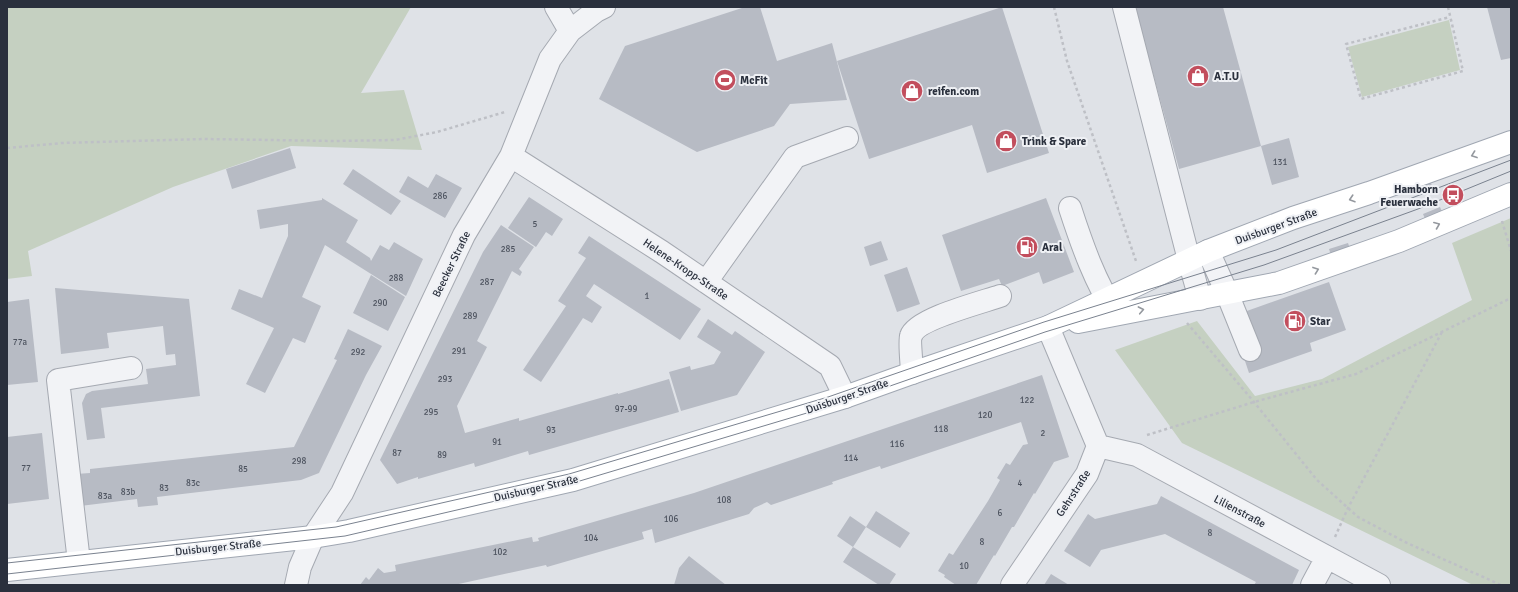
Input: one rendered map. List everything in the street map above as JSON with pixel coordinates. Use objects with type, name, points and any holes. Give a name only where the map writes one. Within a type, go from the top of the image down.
[{"type":"main road","name":"Duisburger Straße","points":[[1111,307],[1143,282],[1208,251],[1293,218],[1370,193],[1511,142]]},
{"type":"main road","name":"Duisburger Straße","points":[[7,570],[313,537],[349,531],[573,480],[845,398],[912,373],[1111,307],[1175,303],[1279,284],[1398,241],[1511,194]]},
{"type":"street","points":[[556,7],[570,31]]},
{"type":"street","name":"Beecker Straße","points":[[296,585],[300,567],[313,537],[342,492],[464,235],[511,156],[550,59],[570,31],[596,11],[604,7]]},
{"type":"street","points":[[1124,7],[1200,298]]},
{"type":"street","points":[[706,282],[795,157],[847,138]]},
{"type":"street","name":"Helene-Kropp-Straße","points":[[511,156],[662,252],[830,366],[845,398]]},
{"type":"street","points":[[1070,208],[1088,260],[1111,307]]},
{"type":"street","points":[[1208,251],[1250,350]]},
{"type":"street","points":[[912,373],[911,335],[916,328],[928,320],[1000,296]]},
{"type":"street","points":[[1048,328],[1098,446]]},
{"type":"street","points":[[79,562],[58,380],[131,368]]},
{"type":"street","name":"Lilienstraße","points":[[1098,446],[1137,455],[1378,585]]},
{"type":"street","name":"Gehrstraße","points":[[1012,585],[1087,474],[1098,446]]},
{"type":"street","points":[[1312,585],[1326,557]]},
{"type":"path","points":[[1054,7],[1067,61],[1143,282]]},
{"type":"path","points":[[1448,7],[1463,71],[1361,99],[1346,44],[1450,17]]},
{"type":"path","points":[[7,148],[62,143],[205,139],[335,141],[395,140],[437,132],[533,103]]},
{"type":"path","points":[[1142,436],[1254,402],[1356,374],[1511,298]]},
{"type":"path","points":[[1175,303],[1187,323],[1254,402],[1317,480],[1358,517],[1405,542],[1501,585]]},
{"type":"path","points":[[1326,557],[1348,508],[1443,332]]},
{"type":"green space","points":[[7,7],[411,7],[361,93],[404,90],[422,150],[291,146],[173,187],[28,251],[32,276],[7,279]]},
{"type":"green space","points":[[1449,20],[1460,70],[1362,97],[1348,47]]},
{"type":"green space","points":[[1511,218],[1511,585],[1473,585],[1182,443],[1115,350],[1197,321],[1255,396],[1322,379],[1472,300],[1452,243]]},
{"type":"building","name":"McFit","points":[[745,7],[760,7],[777,61],[832,43],[847,100],[790,104],[774,126],[697,152],[599,99],[625,46]]},
{"type":"building","points":[[1002,7],[1049,153],[987,173],[972,125],[869,159],[837,61]]},
{"type":"building","name":"A.T.U","points":[[1135,7],[1223,7],[1261,146],[1179,169]]},
{"type":"building","points":[[1487,7],[1511,7],[1511,58],[1501,60]]},
{"type":"building","points":[[1289,138],[1299,177],[1272,185],[1261,146]]},
{"type":"building","points":[[290,148],[296,168],[232,189],[226,169]]},
{"type":"building","points":[[353,169],[401,201],[391,215],[343,184]]},
{"type":"building","points":[[436,174],[462,188],[445,218],[399,192],[408,176],[428,188]]},
{"type":"building","points":[[1430,182],[1433,187],[1417,194],[1414,188]]},
{"type":"building","points":[[529,197],[563,219],[552,236],[546,232],[536,247],[508,228]]},
{"type":"building","points":[[322,198],[358,220],[346,242],[370,258],[371,261],[380,245],[389,250],[394,242],[423,259],[406,296],[325,245],[302,297],[321,306],[305,343],[293,338],[265,393],[246,384],[274,328],[231,309],[239,289],[262,298],[288,236],[288,224],[260,229],[257,210],[322,200]]},
{"type":"building","name":"Aral","points":[[1046,198],[1074,272],[1043,284],[1039,272],[1002,286],[999,279],[961,291],[942,235]]},
{"type":"building","points":[[1440,207],[1443,214],[1426,221],[1423,214]]},
{"type":"building","points":[[501,225],[534,247],[519,269],[522,272],[520,276],[512,271],[477,341],[487,347],[457,406],[465,433],[519,418],[519,421],[669,379],[679,412],[529,455],[528,451],[475,467],[474,463],[418,479],[418,477],[397,484],[380,460],[483,252]]},
{"type":"building","points":[[589,236],[701,309],[680,340],[594,284],[586,296],[602,307],[592,323],[583,318],[541,382],[523,370],[566,306],[558,301],[586,258],[578,253]]},
{"type":"building","points":[[881,241],[888,260],[870,266],[864,247]]},
{"type":"building","points":[[1348,243],[1350,249],[1331,255],[1329,249]]},
{"type":"building","points":[[907,267],[920,304],[897,312],[884,275]]},
{"type":"building","points":[[371,275],[405,297],[388,331],[353,313]]},
{"type":"building","name":"Star","points":[[1329,282],[1346,330],[1310,343],[1312,351],[1249,373],[1244,358],[1244,312]]},
{"type":"building","points":[[55,288],[189,299],[200,396],[101,408],[105,438],[87,440],[82,403],[86,394],[92,391],[148,384],[146,369],[176,365],[175,354],[166,355],[163,326],[107,333],[109,348],[61,354]]},
{"type":"building","points":[[29,299],[38,382],[7,385],[7,302]]},
{"type":"building","points":[[708,319],[732,335],[735,331],[765,352],[737,395],[681,411],[669,372],[690,366],[691,370],[714,364],[721,352],[697,337]]},
{"type":"building","points":[[348,329],[382,346],[366,375],[319,473],[301,480],[157,497],[158,505],[138,507],[137,499],[80,506],[76,474],[90,473],[90,469],[294,447],[337,360],[334,359]]},
{"type":"building","points":[[1042,375],[1069,457],[1054,462],[976,585],[956,585],[938,571],[949,553],[953,555],[988,501],[1000,480],[997,478],[1006,463],[1010,465],[1023,445],[1028,444],[1021,422],[881,469],[880,466],[771,505],[767,502],[754,508],[749,514],[655,543],[652,529],[642,532],[644,539],[547,567],[546,565],[454,585],[360,585],[366,577],[369,580],[378,568],[384,573],[396,571],[395,565],[532,537],[533,542],[539,541],[538,538],[694,493]]},
{"type":"building","points":[[42,433],[49,499],[7,504],[7,437]]},
{"type":"building","points":[[1161,496],[1299,570],[1292,585],[1254,585],[1256,582],[1165,534],[1101,550],[1090,567],[1064,551],[1088,514],[1095,519],[1157,504]]},
{"type":"building","points":[[876,511],[910,533],[900,548],[866,527]]},
{"type":"building","points":[[850,516],[866,527],[853,547],[837,536]]},
{"type":"building","points":[[853,547],[896,574],[889,585],[879,585],[843,562]]},
{"type":"building","points":[[689,556],[726,585],[674,585],[679,568]]},
{"type":"building","points":[[1051,574],[1069,585],[1044,585]]},
{"type":"tram line","points":[[7,563],[336,527],[569,474],[828,397],[1044,322],[1276,250],[1511,160]]},
{"type":"tram line","points":[[7,574],[345,536],[573,483],[847,401],[1045,332],[1264,265],[1418,209],[1511,171]]},
{"type":"place","name":"A.T.U","points":[[1198,76]]},
{"type":"place","name":"McFit","points":[[725,80]]},
{"type":"place","name":"reifen.com","points":[[912,91]]},
{"type":"place","name":"Trink & Spare","points":[[1006,141]]},
{"type":"place","name":"Hamborn Feuerwache","points":[[1453,195]]},
{"type":"place","name":"Aral","points":[[1027,247]]},
{"type":"place","name":"Star","points":[[1295,321]]}]
